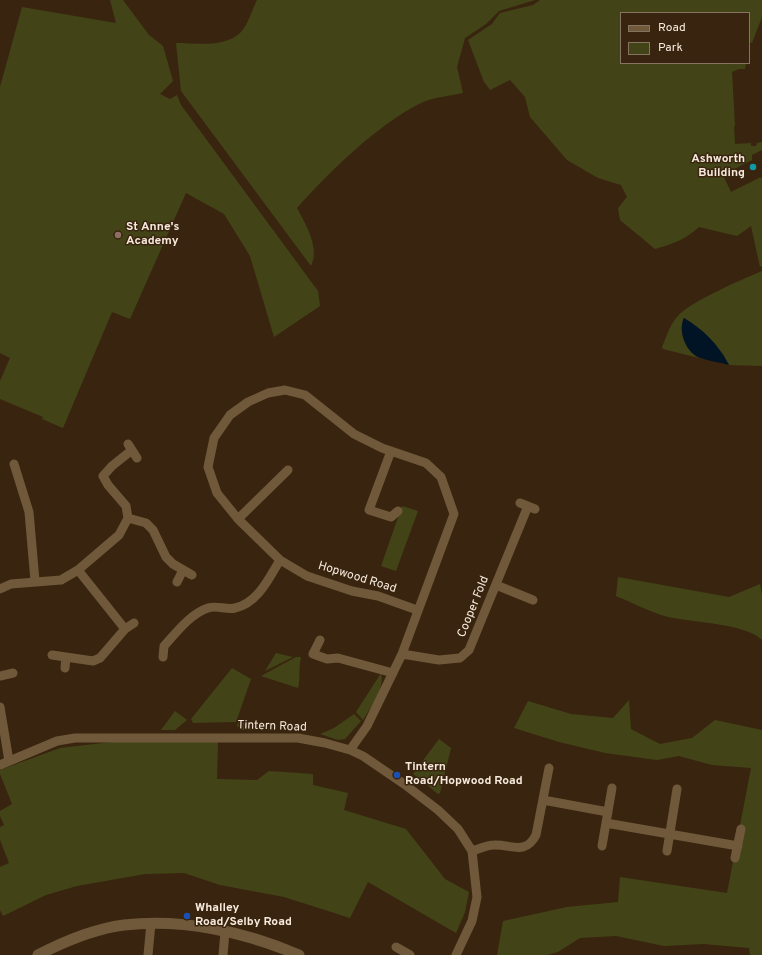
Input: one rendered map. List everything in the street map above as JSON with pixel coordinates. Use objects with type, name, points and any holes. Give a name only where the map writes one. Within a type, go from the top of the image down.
[{"type":"street","name":"Hopwood Road","points":[[350,750],[367,726],[402,654],[417,610],[454,514],[441,477],[426,463],[391,451],[354,434],[305,395],[285,390],[268,393],[248,402],[230,415],[211,435],[208,467],[218,493],[238,518],[280,560],[307,576],[352,591],[378,596],[417,610]]},
{"type":"street","points":[[0,589],[11,584],[62,580],[78,570],[119,535],[128,518],[126,506],[108,485],[103,476],[130,447],[137,458]]},
{"type":"street","points":[[391,451],[369,510],[391,517],[398,511]]},
{"type":"street","points":[[14,464],[15,481],[29,512],[35,581]]},
{"type":"street","points":[[238,518],[288,470]]},
{"type":"street","name":"Cooper Fold","points":[[402,654],[439,660],[460,658],[469,650],[528,506]]},
{"type":"street","points":[[128,518],[146,523],[153,530],[166,557],[172,564],[192,575]]},
{"type":"street","points":[[163,657],[164,646],[196,614],[207,608],[220,607],[234,609],[248,603],[258,593],[280,560]]},
{"type":"street","points":[[78,570],[125,629]]},
{"type":"street","points":[[177,582],[183,570]]},
{"type":"street","points":[[496,585],[533,600]]},
{"type":"street","points":[[52,655],[93,661],[100,658],[125,629],[134,623]]},
{"type":"street","points":[[320,640],[313,654],[327,659],[338,658],[393,673]]},
{"type":"street","points":[[65,668],[66,657]]},
{"type":"street","points":[[0,676],[13,673]]},
{"type":"street","points":[[0,707],[9,761]]},
{"type":"street","name":"Tintern Road","points":[[0,765],[57,741],[74,738],[298,738],[350,750],[364,756],[438,810],[458,829],[472,851],[477,897],[472,921],[456,955]]},
{"type":"street","points":[[472,851],[494,845],[515,847],[528,846],[536,835],[549,768]]},
{"type":"street","points":[[602,846],[612,788]]},
{"type":"street","points":[[667,850],[677,789]]},
{"type":"street","points":[[543,800],[608,812]]},
{"type":"street","points":[[606,823],[738,846]]},
{"type":"street","points":[[735,858],[741,829]]},
{"type":"street","points":[[148,955],[151,923]]},
{"type":"street","points":[[38,955],[60,944],[94,932],[122,925],[151,923],[193,926],[225,932],[278,946],[299,955]]},
{"type":"street","points":[[223,955],[225,932]]},
{"type":"street","points":[[396,947],[410,955]]},
{"type":"green space","name":"St Anne's Academy","points":[[110,0],[123,0],[149,35],[163,46],[173,81],[160,94],[170,99],[177,95],[181,105],[318,291],[320,306],[274,337],[250,256],[224,214],[186,193],[130,319],[112,312],[63,428],[42,419],[43,417],[0,399],[0,381],[10,358],[0,353],[0,87],[22,7],[116,23]]},
{"type":"green space","points":[[257,0],[535,0],[499,11],[486,24],[465,38],[457,67],[463,93],[436,98],[421,103],[388,123],[339,164],[297,208],[308,229],[313,244],[314,252],[311,266],[181,91],[176,43],[210,44],[233,38],[240,33],[245,26]]},
{"type":"green space","points":[[540,0],[762,0],[762,17],[752,43],[750,42],[750,12],[620,12],[620,64],[746,64],[745,69],[739,69],[732,72],[735,144],[751,143],[751,146],[756,146],[757,143],[762,142],[762,150],[752,155],[752,160],[723,175],[731,192],[761,177],[762,179],[762,266],[760,267],[751,226],[737,236],[699,227],[679,241],[655,249],[620,220],[618,208],[627,197],[621,185],[598,178],[567,160],[530,117],[525,97],[510,80],[490,90],[484,82],[468,40],[492,24],[500,13],[533,5]]},
{"type":"green space","points":[[762,271],[762,366],[729,365],[723,354],[684,318],[682,329],[684,340],[699,358],[663,349],[662,347],[672,323],[683,311],[717,291]]},
{"type":"green space","points":[[402,506],[418,511],[396,571],[381,566]]},
{"type":"green space","points":[[618,577],[729,597],[760,584],[762,595],[762,640],[754,634],[729,626],[672,618],[661,615],[616,596]]},
{"type":"green space","points":[[276,653],[293,657],[265,671]]},
{"type":"green space","points":[[296,657],[301,657],[298,688],[261,676]]},
{"type":"green space","points":[[232,668],[251,679],[236,722],[193,723],[191,719]]},
{"type":"green space","points":[[381,673],[382,679],[379,691],[363,720],[356,712]]},
{"type":"green space","points":[[629,700],[631,729],[660,744],[692,738],[715,720],[762,730],[762,955],[750,955],[749,948],[704,944],[664,946],[616,936],[580,938],[558,952],[547,955],[497,955],[503,921],[567,907],[618,902],[620,877],[727,893],[751,768],[712,765],[679,756],[657,760],[605,753],[559,742],[514,728],[528,701],[571,714],[613,718]]},
{"type":"green space","points":[[175,711],[187,720],[175,730],[161,730]]},
{"type":"green space","points":[[354,714],[361,721],[345,739],[338,740],[320,734],[334,728]]},
{"type":"green space","points":[[239,720],[271,730],[242,730],[237,726]]},
{"type":"green space","points":[[439,739],[451,748],[440,793],[438,794],[413,774]]},
{"type":"green space","points":[[112,742],[218,742],[217,779],[257,780],[269,771],[313,774],[313,785],[348,793],[344,810],[406,829],[445,879],[469,892],[465,912],[456,933],[368,882],[350,918],[284,897],[220,885],[184,873],[145,874],[77,886],[46,895],[3,916],[0,910],[0,867],[9,863],[0,840],[0,827],[4,825],[0,816],[0,811],[12,804],[0,774],[0,770],[60,748]]},
{"type":"water","points":[[684,318],[698,327],[710,338],[720,350],[729,365],[698,357],[689,350],[682,334],[682,323]]},
{"type":"place","name":"Ashworth Building","points":[[753,167]]},
{"type":"place","name":"St Anne's Academy","points":[[118,235]]},
{"type":"place","name":"Tintern Road/Hopwood Road","points":[[397,775]]},
{"type":"place","name":"Whalley Road/Selby Road","points":[[187,916]]}]
